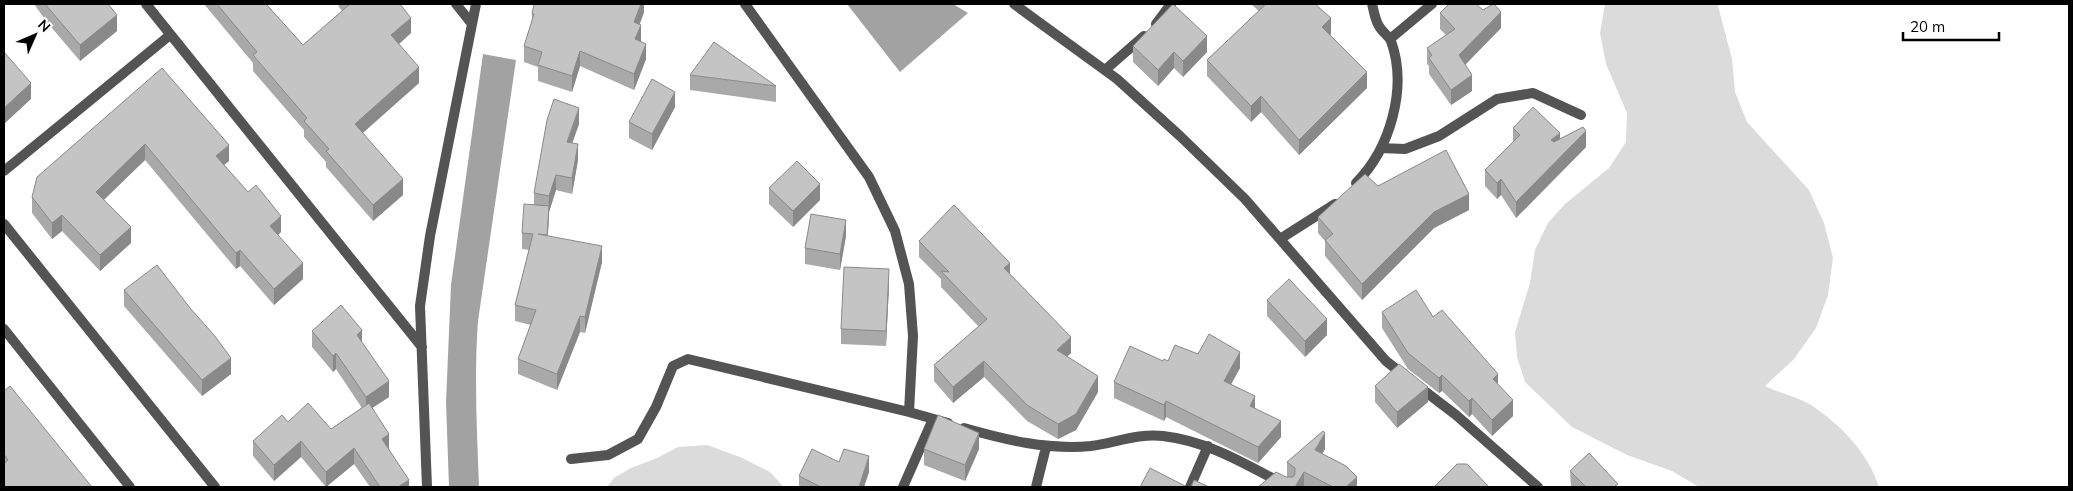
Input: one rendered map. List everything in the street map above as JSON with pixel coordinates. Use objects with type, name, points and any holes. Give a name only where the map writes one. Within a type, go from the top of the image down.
[{"type":"street","points":[[146,4],[422,347]]},
{"type":"street","points":[[456,4],[472,24]]},
{"type":"street","points":[[427,487],[420,306],[424,270],[476,4]]},
{"type":"street","points":[[745,4],[869,177],[895,231],[909,284],[912,336],[910,412]]},
{"type":"street","points":[[1014,4],[1105,70],[1180,136],[1245,199],[1386,361],[1456,416],[1538,487]]},
{"type":"street","points":[[1105,70],[1151,30],[1171,4]]},
{"type":"street","points":[[1280,238],[1330,207],[1346,193],[1369,170],[1386,137],[1396,99],[1396,67],[1390,39],[1378,26],[1372,4]]},
{"type":"street","points":[[1390,39],[1432,4]]},
{"type":"street","points":[[4,171],[170,34]]},
{"type":"street","points":[[1381,148],[1405,149],[1439,136],[1497,99],[1533,93],[1581,116]]},
{"type":"street","points":[[4,224],[215,487]]},
{"type":"street","points":[[4,329],[130,487]]},
{"type":"street","points":[[571,459],[608,455],[638,439],[656,407],[674,366],[688,359],[910,412],[1005,440],[1046,447],[1091,446],[1160,435],[1187,440],[1219,450],[1289,487]]},
{"type":"street","points":[[903,487],[932,419]]},
{"type":"street","points":[[1190,487],[1208,446]]},
{"type":"street","points":[[1036,487],[1046,447]]},
{"type":"shaded area","points":[[847,4],[953,4],[968,13],[900,72]]},
{"type":"shaded area","points":[[1605,4],[1719,4],[1732,59],[1735,92],[1747,122],[1809,190],[1824,223],[1833,258],[1828,295],[1816,328],[1794,359],[1765,386],[1806,402],[1832,421],[1861,452],[1879,487],[1699,487],[1672,471],[1627,455],[1572,427],[1525,382],[1517,357],[1515,332],[1530,283],[1535,250],[1548,223],[1565,204],[1609,168],[1626,142],[1627,113],[1606,64],[1600,33]]},
{"type":"shaded area","points":[[483,54],[516,60],[478,321],[476,384],[479,487],[449,487],[446,402],[451,285]]},
{"type":"shaded area","points":[[707,445],[740,457],[770,472],[784,487],[607,487],[614,478],[631,468],[678,447]]},
{"type":"building","points":[[45,4],[108,4],[117,15],[80,45]]},
{"type":"building","points":[[217,4],[266,4],[303,45],[350,4],[400,4],[411,18],[391,35],[419,67],[355,124],[403,179],[373,205],[326,151],[329,149],[304,121],[307,118],[253,55],[257,52]]},
{"type":"building","points":[[534,4],[641,4],[634,22],[641,25],[635,39],[646,44],[634,74],[580,51],[572,76],[538,65],[542,52],[524,46],[534,14],[532,14]]},
{"type":"building","points":[[1173,4],[1207,36],[1183,61],[1174,52],[1158,70],[1133,46]]},
{"type":"building","points":[[1266,4],[1315,4],[1331,18],[1322,27],[1367,72],[1299,140],[1261,96],[1251,106],[1207,60]]},
{"type":"building","points":[[1449,4],[1476,4],[1483,10],[1494,4],[1501,12],[1459,55],[1472,75],[1451,90],[1429,58],[1432,55],[1427,48],[1455,29],[1440,13]]},
{"type":"building","points":[[714,42],[776,86],[690,75]]},
{"type":"building","points":[[4,52],[31,83],[4,108]]},
{"type":"building","points":[[162,68],[229,145],[216,156],[248,192],[256,185],[281,216],[270,226],[303,263],[274,289],[240,250],[236,253],[145,144],[96,192],[131,227],[100,255],[62,215],[52,223],[32,197],[37,177]]},
{"type":"building","points":[[652,79],[675,92],[652,134],[629,122]]},
{"type":"building","points":[[554,99],[579,108],[567,142],[578,144],[572,178],[556,175],[549,196],[534,193],[547,120]]},
{"type":"building","points":[[1533,107],[1560,133],[1551,140],[1554,142],[1583,127],[1586,131],[1516,202],[1501,179],[1497,183],[1485,170],[1520,135],[1513,128]]},
{"type":"building","points":[[1446,150],[1469,194],[1434,212],[1362,284],[1325,240],[1333,234],[1318,217],[1365,174],[1378,186]]},
{"type":"building","points":[[797,161],[820,184],[793,211],[769,188]]},
{"type":"building","points":[[524,204],[549,206],[547,235],[538,234],[602,246],[585,317],[580,316],[557,374],[518,359],[536,310],[515,305],[533,234],[522,233]]},
{"type":"building","points":[[954,205],[1010,263],[1004,268],[1071,337],[1057,350],[1098,376],[1076,414],[1058,424],[1027,405],[984,361],[953,387],[934,365],[987,319],[941,271],[949,272],[919,241]]},
{"type":"building","points":[[811,214],[846,220],[840,254],[805,248]]},
{"type":"building","points":[[157,265],[231,358],[202,380],[124,290]]},
{"type":"building","points":[[844,267],[889,269],[886,331],[841,329]]},
{"type":"building","points":[[1289,279],[1327,319],[1305,341],[1267,300]]},
{"type":"building","points":[[1416,290],[1433,317],[1442,310],[1498,374],[1493,379],[1513,400],[1492,420],[1472,398],[1469,401],[1442,375],[1439,378],[1408,353],[1382,312]]},
{"type":"building","points":[[341,305],[362,330],[357,335],[389,381],[366,397],[336,353],[333,356],[312,331]]},
{"type":"building","points":[[1209,334],[1240,352],[1224,381],[1255,396],[1250,406],[1281,421],[1258,447],[1166,401],[1164,405],[1114,382],[1130,346],[1163,361],[1164,359],[1168,361],[1175,345],[1198,354]]},
{"type":"building","points":[[1399,364],[1428,387],[1397,412],[1375,386]]},
{"type":"building","points":[[10,386],[92,487],[4,487],[4,464],[8,460],[4,454],[4,391]]},
{"type":"building","points":[[308,403],[331,429],[369,403],[389,434],[382,439],[409,480],[398,487],[380,487],[354,448],[326,472],[301,441],[274,465],[253,441],[282,415],[288,422]]},
{"type":"building","points":[[938,415],[979,433],[965,465],[924,449]]},
{"type":"building","points":[[1323,431],[1325,433],[1315,450],[1346,466],[1357,477],[1346,487],[1333,487],[1304,472],[1295,487],[1258,487],[1276,472],[1286,477],[1293,477],[1295,468],[1287,462]]},
{"type":"building","points":[[812,449],[839,462],[844,449],[869,456],[859,487],[821,487],[799,476]]},
{"type":"building","points":[[1589,453],[1618,484],[1614,487],[1586,487],[1570,471]]},
{"type":"building","points":[[1457,464],[1467,464],[1489,487],[1434,487]]},
{"type":"building","points":[[1150,468],[1187,487],[1140,487]]},
{"type":"building","points":[[1194,480],[1209,487],[1191,487]]}]
